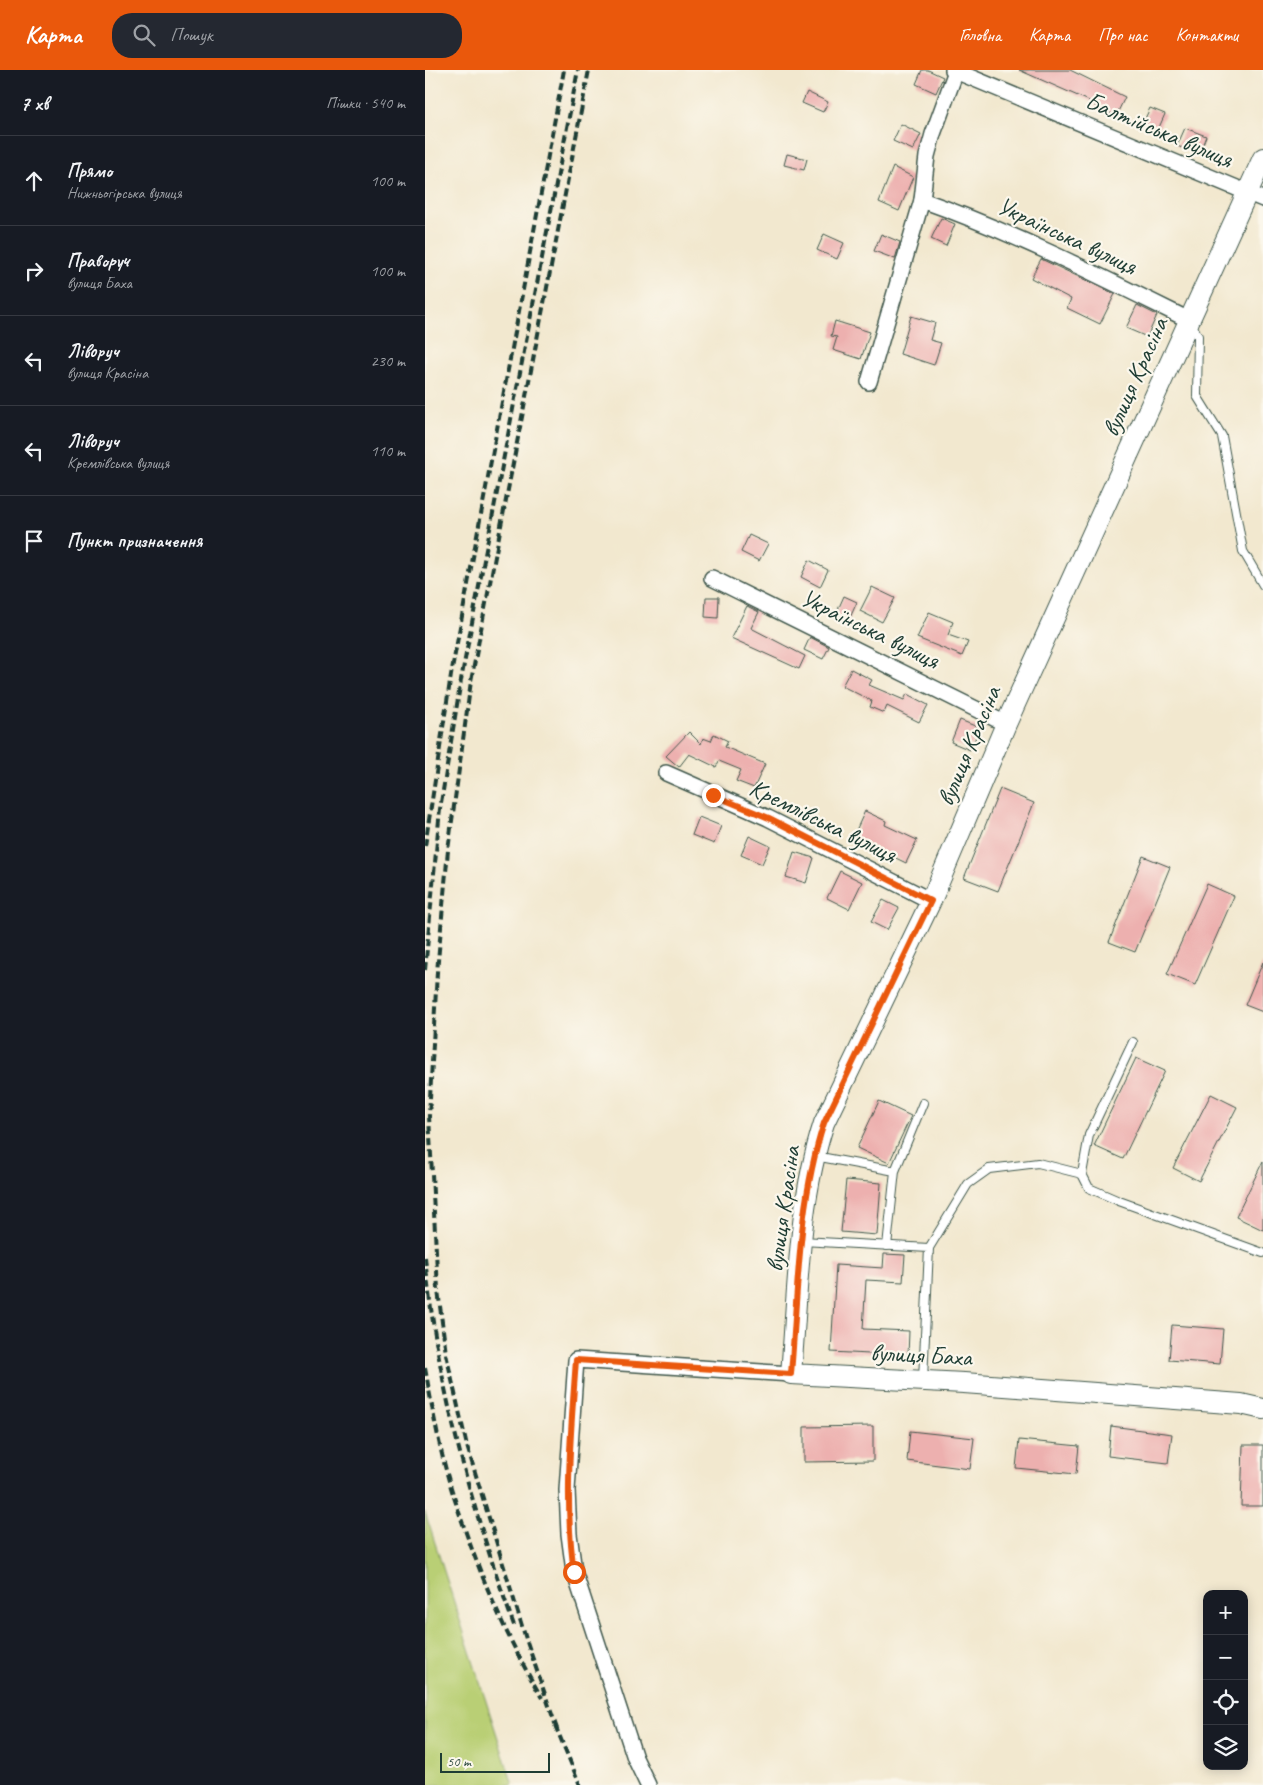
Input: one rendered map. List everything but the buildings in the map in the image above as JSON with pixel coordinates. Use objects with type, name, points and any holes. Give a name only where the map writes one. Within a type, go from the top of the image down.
[{"type":"street","name":"Балтійська вулиця","points":[[955,71],[1255,196]]},
{"type":"street","points":[[869,382],[922,200],[927,156],[933,134],[955,71]]},
{"type":"street","name":"вулиця Красіна","points":[[791,1374],[807,1194],[813,1156],[824,1123],[931,901],[1007,724],[1189,320],[1255,196],[1263,158]]},
{"type":"street","name":"Українська вулиця","points":[[922,200],[987,224],[1081,266],[1189,320]]},
{"type":"street","name":"Українська вулиця","points":[[712,578],[1007,724]]},
{"type":"street","name":"Кремлівська вулиця","points":[[666,773],[769,818],[931,901]]},
{"type":"street","name":"вулиця Баха","points":[[648,1785],[635,1758],[574,1572],[569,1534],[567,1490],[576,1360],[923,1381],[1241,1404],[1263,1408]]},
{"type":"lane","points":[[1189,320],[1198,336],[1197,396],[1221,436],[1243,551],[1263,585]]},
{"type":"lane","points":[[1133,1042],[1089,1135],[1082,1174],[1089,1188],[1263,1253]]},
{"type":"lane","points":[[887,1246],[895,1171],[923,1103]]},
{"type":"lane","points":[[813,1156],[895,1171]]},
{"type":"lane","points":[[923,1381],[929,1248],[968,1184],[989,1169],[1038,1163],[1082,1174]]},
{"type":"lane","points":[[803,1241],[929,1248]]},
{"type":"green space","points":[[425,1512],[513,1785],[425,1785]]},
{"type":"railway","points":[[425,846],[451,675],[564,70]]},
{"type":"railway","points":[[425,970],[440,809],[461,680],[578,70]]},
{"type":"railway","points":[[557,1729],[526,1639],[467,1446],[446,1354],[438,1290],[429,1116],[437,972],[448,850],[471,681],[589,70]]},
{"type":"railway","points":[[425,1257],[438,1352],[458,1445],[484,1537],[515,1628]]},
{"type":"railway","points":[[425,1368],[437,1433],[449,1481],[463,1523],[492,1600],[528,1674],[542,1698]]},
{"type":"railway","points":[[555,1725],[580,1785]]},
{"type":"route","points":[[574,1572],[569,1534],[567,1490],[576,1360],[791,1374],[807,1194],[813,1156],[824,1123],[931,901],[769,818],[713,795]]}]
